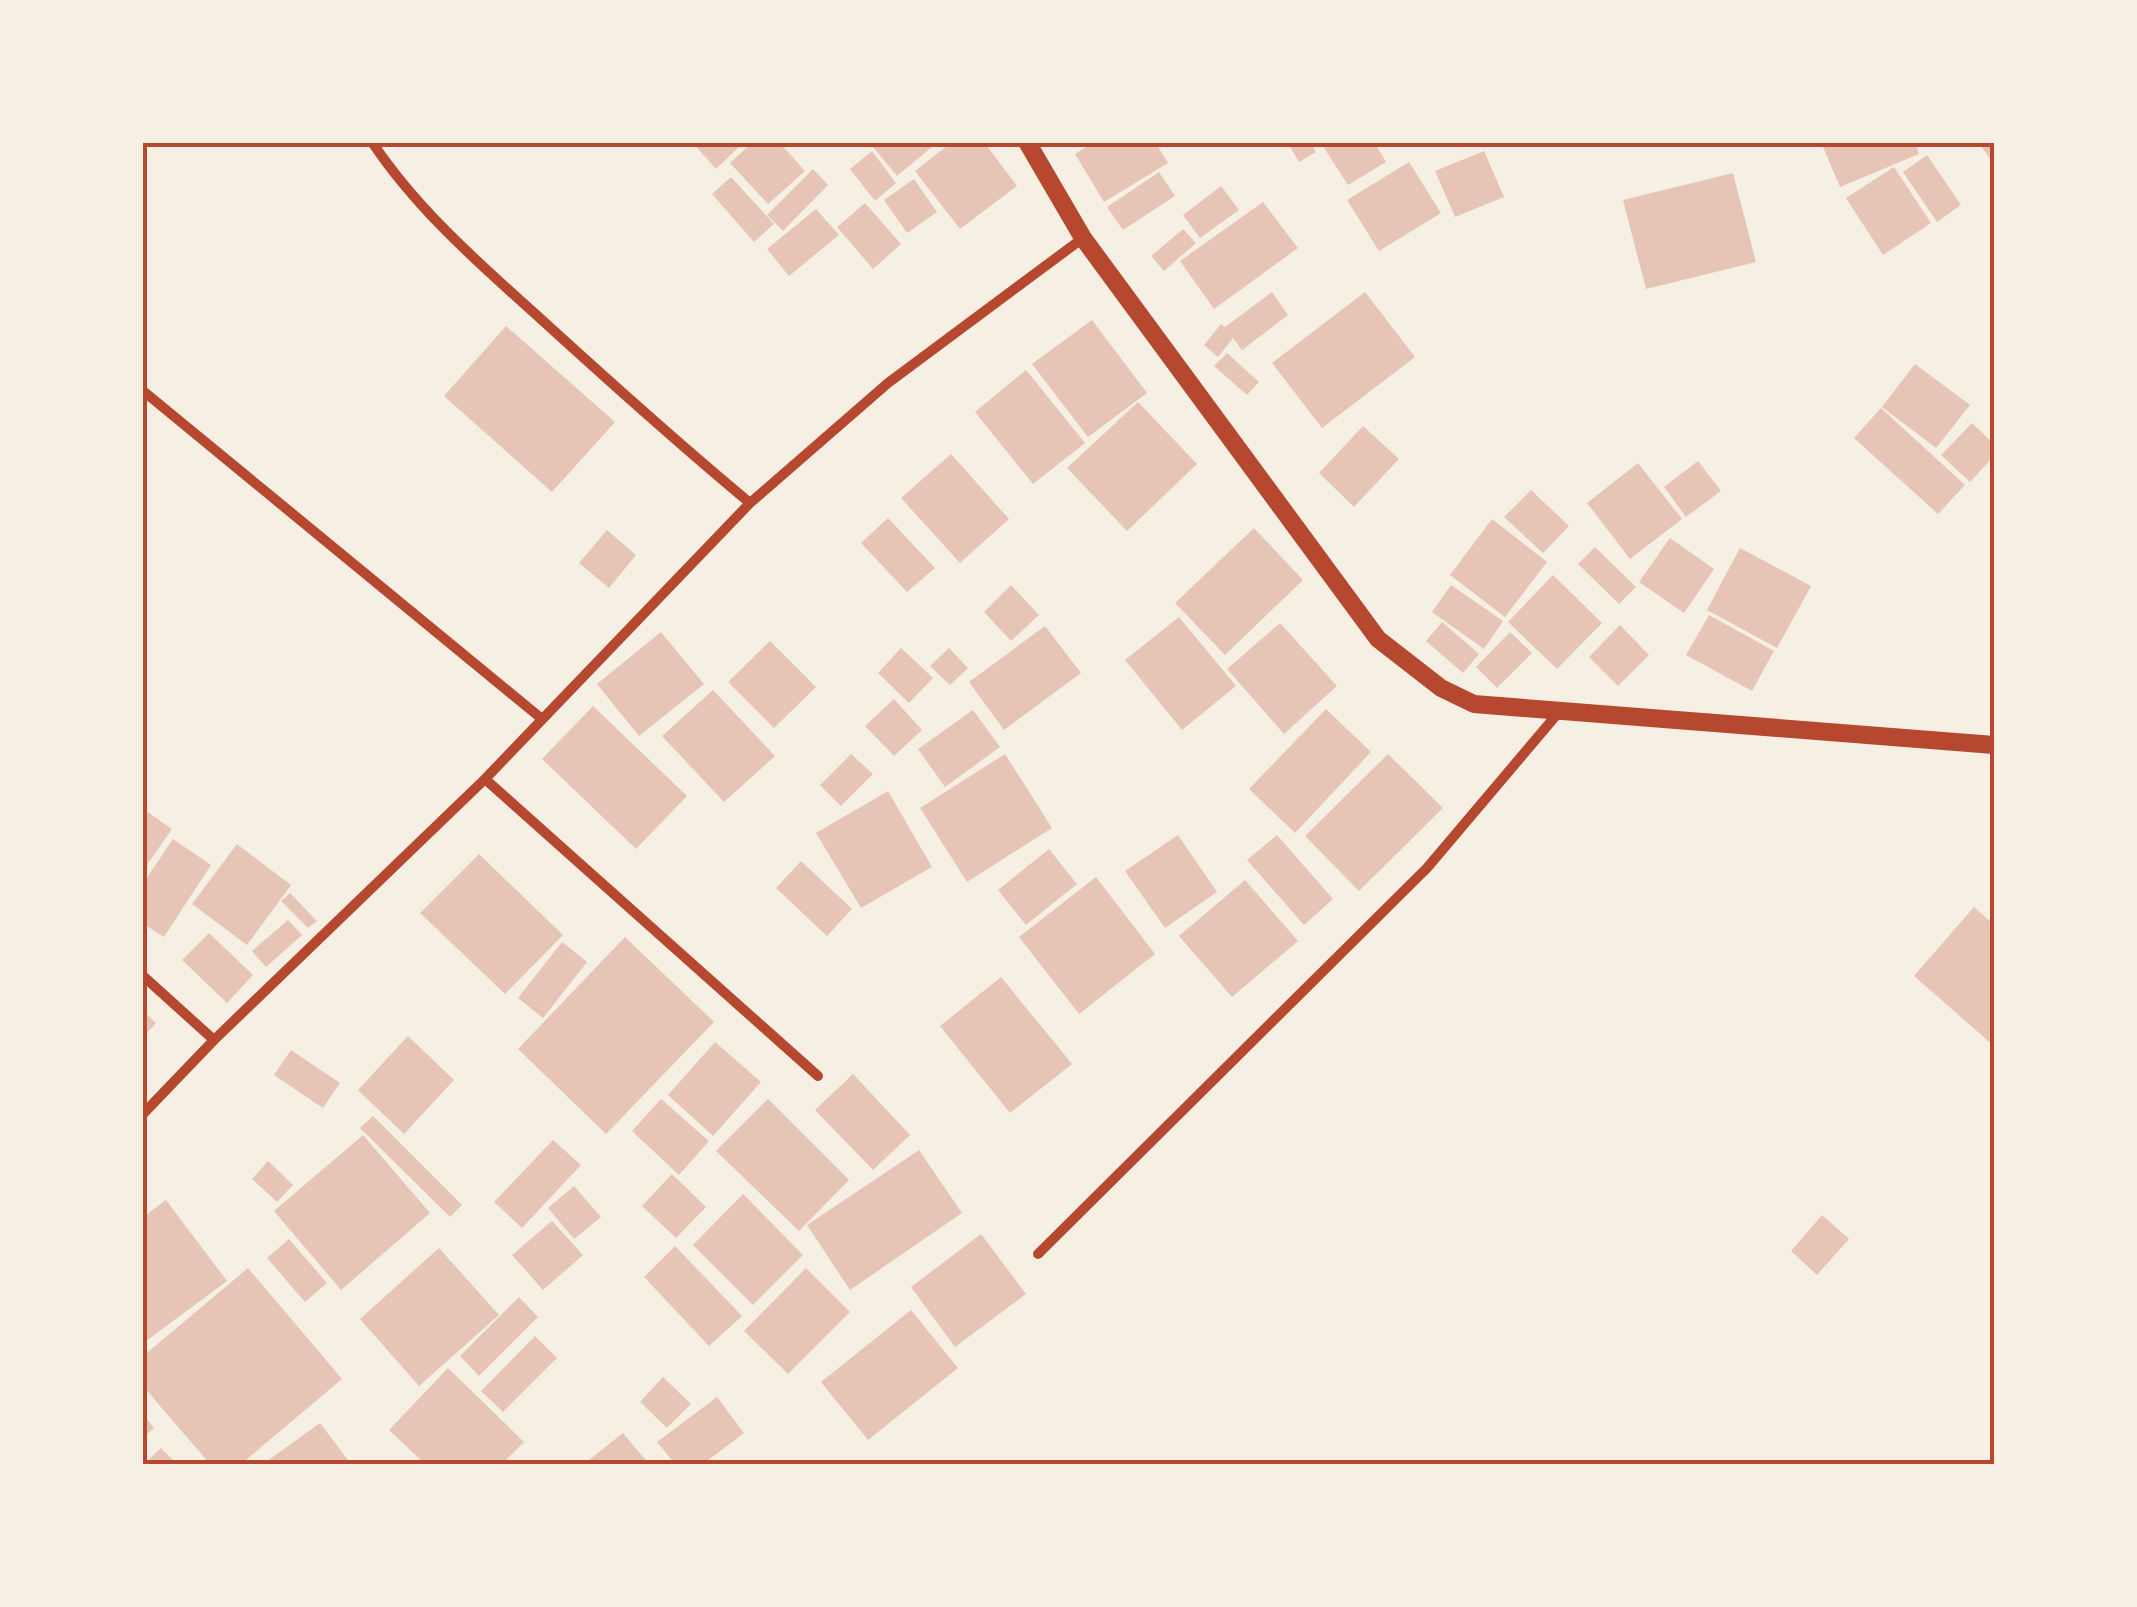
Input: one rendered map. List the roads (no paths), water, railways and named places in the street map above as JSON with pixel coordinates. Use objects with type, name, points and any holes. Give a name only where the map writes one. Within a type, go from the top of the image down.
[{"type":"street","points":[[372,142],[406,188],[490,273],[750,503]]},
{"type":"street","points":[[1028,142],[1083,238],[1378,640],[1441,688],[1474,704],[1994,745]]},
{"type":"street","points":[[142,1116],[214,1040],[486,778],[750,503],[888,383],[1083,238]]},
{"type":"street","points":[[142,390],[542,720]]},
{"type":"street","points":[[1038,1254],[1426,868],[1560,712]]},
{"type":"street","points":[[486,778],[818,1076]]},
{"type":"street","points":[[142,975],[214,1040]]}]
